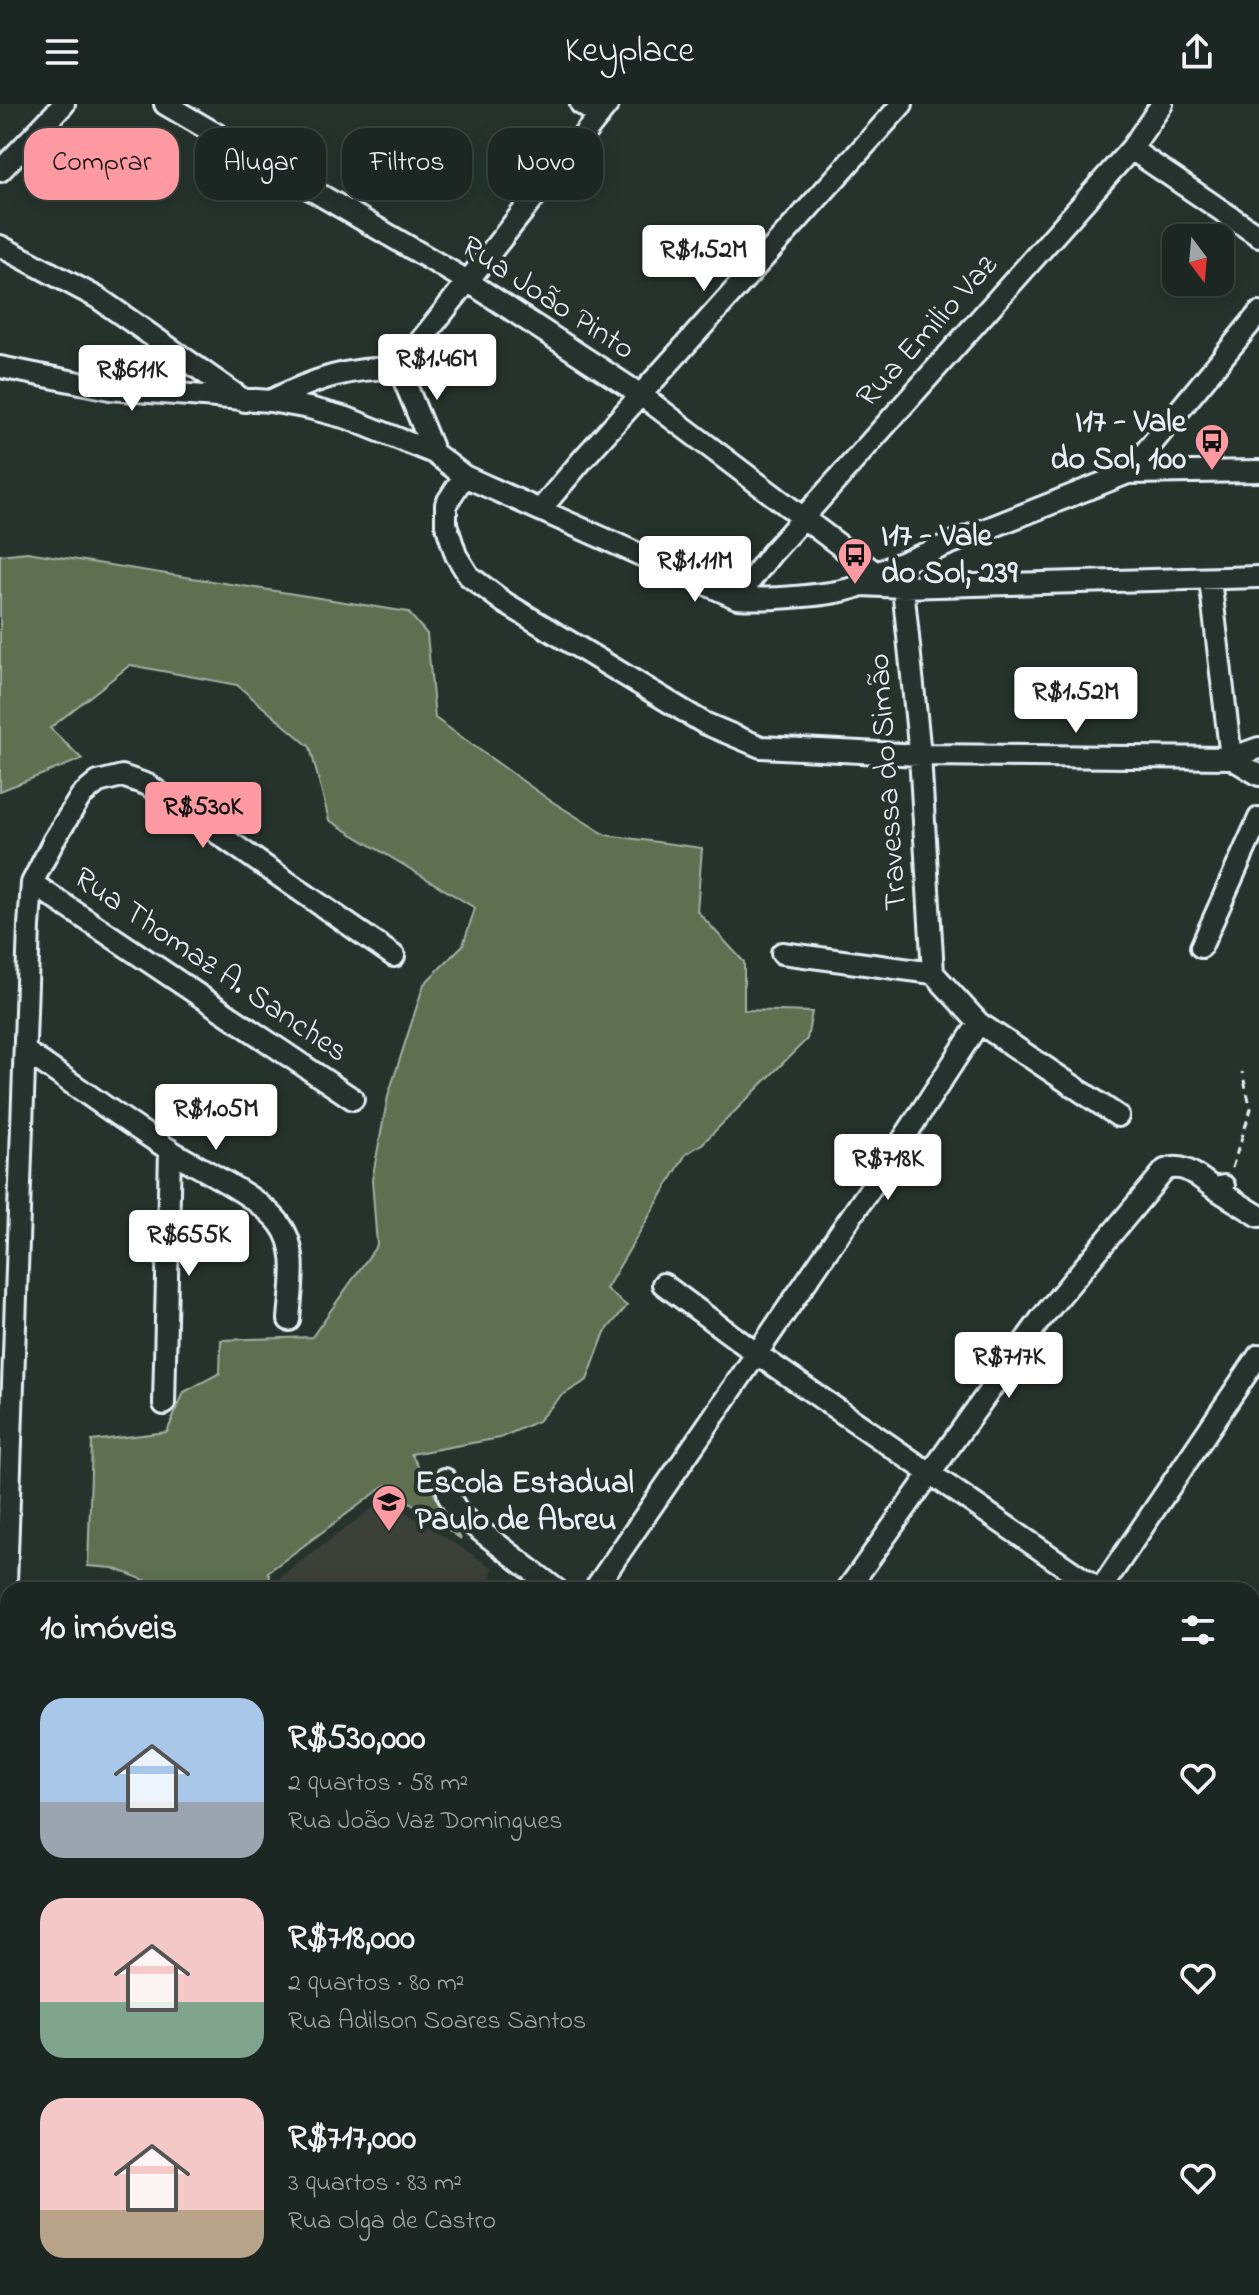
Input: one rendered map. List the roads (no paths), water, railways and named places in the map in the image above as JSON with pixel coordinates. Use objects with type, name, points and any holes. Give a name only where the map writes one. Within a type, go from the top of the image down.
[{"type":"street","points":[[0,171],[64,104]]},
{"type":"street","name":"Rua João Pinto","points":[[165,104],[469,282],[641,395],[805,518],[869,579]]},
{"type":"street","points":[[399,368],[604,110],[581,104]]},
{"type":"street","points":[[540,510],[902,104]]},
{"type":"street","name":"Rua Emilio Vaz","points":[[737,598],[771,554],[1131,149],[1162,104]]},
{"type":"street","points":[[1131,149],[1259,236]]},
{"type":"street","points":[[0,246],[98,298],[245,401]]},
{"type":"street","points":[[1128,473],[1259,313]]},
{"type":"street","points":[[0,367],[110,389],[270,401],[347,418],[434,453],[464,476],[737,598],[820,594],[869,579],[1128,473],[1259,471]]},
{"type":"street","points":[[270,401],[331,375],[363,368],[399,368]]},
{"type":"street","points":[[399,368],[434,453]]},
{"type":"street","points":[[464,476],[446,504],[446,524],[456,555],[469,576],[505,603],[704,723],[761,747],[920,755],[1231,758],[1259,748]]},
{"type":"street","points":[[869,579],[903,587],[1259,577]]},
{"type":"street","points":[[1210,579],[1231,758]]},
{"type":"street","name":"Travessa do Simão","points":[[903,587],[920,755],[933,973]]},
{"type":"street","points":[[1231,758],[1259,775]]},
{"type":"street","points":[[6,1582],[32,883],[81,796],[98,782],[122,776],[148,785],[394,956]]},
{"type":"street","points":[[1201,947],[1259,818]]},
{"type":"street","name":"Rua Thomaz A. Sanches","points":[[32,883],[353,1099]]},
{"type":"street","points":[[782,953],[933,973],[979,1023],[1118,1116]]},
{"type":"street","points":[[600,1582],[979,1023]]},
{"type":"street","points":[[25,1051],[170,1150],[261,1206],[280,1224],[291,1245],[293,1276],[289,1320]]},
{"type":"street","points":[[164,1404],[170,1150]]},
{"type":"street","points":[[853,1582],[1040,1320],[1165,1170],[1176,1166],[1187,1169],[1219,1187],[1259,1216]]},
{"type":"street","points":[[663,1284],[757,1354],[1087,1582]]},
{"type":"street","points":[[1104,1582],[1259,1355]]},
{"type":"street","points":[[445,1479],[449,1497],[460,1515],[547,1582]]},
{"type":"place","name":"I17 - Vale do Sol, 100","points":[[1212,472]]},
{"type":"place","name":"I17 - Vale do Sol, 239","points":[[855,586]]},
{"type":"place","name":"Escola Estadual Paulo de Abreu","points":[[389,1533]]}]
